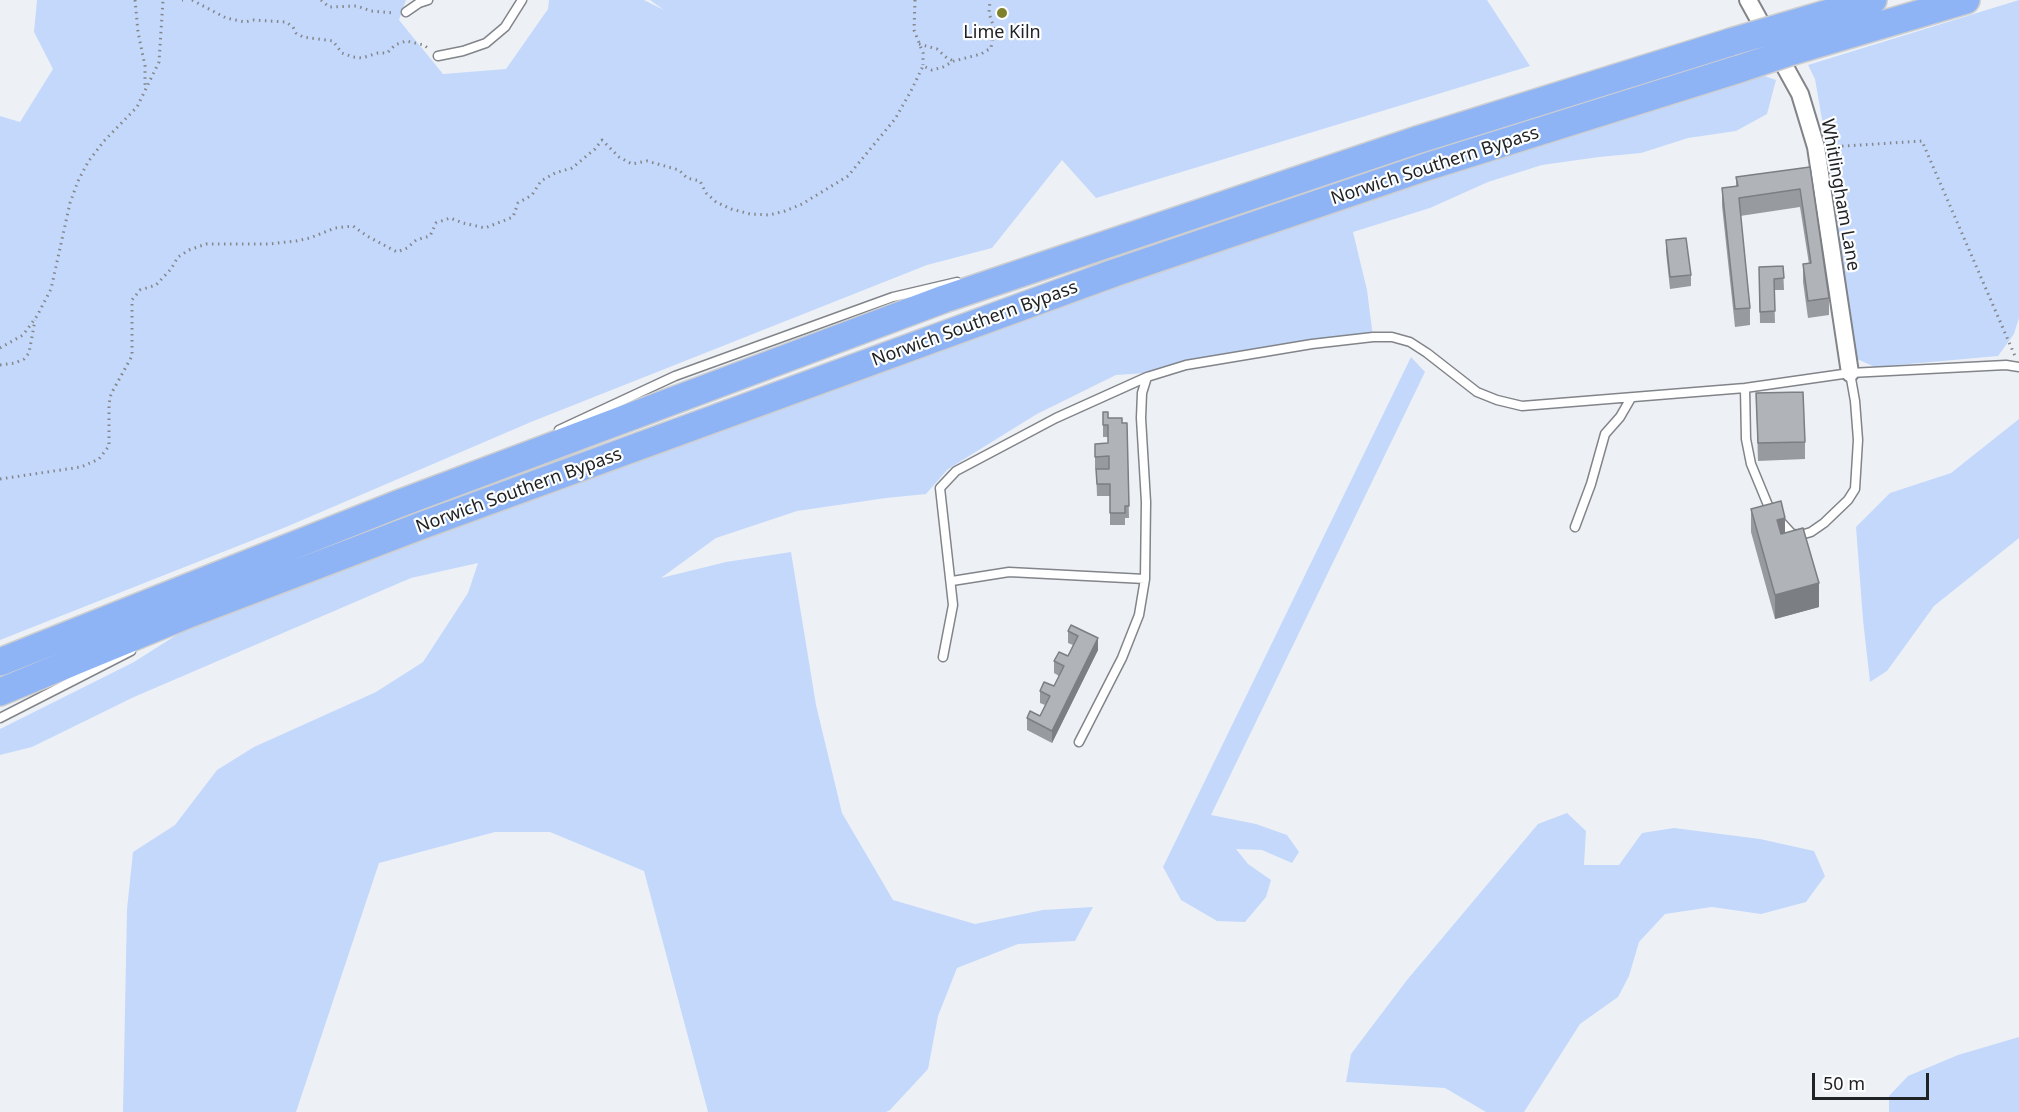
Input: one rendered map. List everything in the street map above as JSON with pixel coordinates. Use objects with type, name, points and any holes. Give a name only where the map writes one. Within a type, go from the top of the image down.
[{"type":"highway","name":"Norwich Southern Bypass","points":[[0,692],[184,616],[423,525],[1114,273],[1426,167],[1742,68],[1788,39],[1873,0]]},
{"type":"highway","name":"Norwich Southern Bypass","points":[[0,662],[398,504],[944,299],[1417,140],[1731,42],[1788,39],[1966,0]]},
{"type":"street","name":"Whitlingham Lane","points":[[1748,0],[1800,94],[1816,147],[1850,373]]},
{"type":"lane","points":[[406,12],[419,3],[429,0]]},
{"type":"lane","points":[[438,56],[486,43],[505,27],[522,0]]},
{"type":"lane","points":[[974,278],[1052,263]]},
{"type":"lane","points":[[547,435],[675,376],[893,297],[962,281]]},
{"type":"lane","points":[[943,657],[954,605],[940,488],[956,471],[1056,418],[1147,377],[1186,365],[1312,344],[1392,337],[1410,342],[1427,353],[1477,392],[1522,406],[1744,388],[1850,373],[2019,367]]},
{"type":"lane","points":[[1744,388],[1746,439],[1751,464],[1770,510],[1792,534],[1801,535],[1811,532],[1824,523],[1848,500],[1855,489],[1858,440],[1850,373]]},
{"type":"lane","points":[[1079,742],[1122,658],[1139,615],[1145,579],[1146,502],[1141,418],[1142,393],[1147,377]]},
{"type":"lane","points":[[1575,527],[1592,484],[1605,434],[1620,417],[1631,398]]},
{"type":"lane","points":[[398,504],[515,450]]},
{"type":"lane","points":[[952,581],[1009,572],[1145,579]]},
{"type":"lane","points":[[147,641],[184,616]]},
{"type":"lane","points":[[0,718],[138,647]]},
{"type":"path","points":[[135,0],[138,32],[145,66],[145,87]]},
{"type":"path","points":[[0,348],[23,335],[37,316],[51,289],[70,203],[78,182],[88,162],[104,141],[137,107],[159,62],[163,0]]},
{"type":"path","points":[[192,0],[226,18],[245,22],[254,20],[286,22],[303,37],[333,41],[342,54],[353,57],[362,58],[387,53],[395,45],[406,41],[424,45],[438,56]]},
{"type":"path","points":[[321,0],[329,8],[357,6],[388,14],[406,12]]},
{"type":"path","points":[[0,479],[81,467],[99,459],[109,446],[111,394],[132,356],[132,300],[140,290],[156,285],[171,269],[178,257],[206,243],[296,241],[335,228],[353,226],[397,252],[407,248],[416,240],[430,236],[436,223],[450,218],[485,228],[513,217],[518,203],[532,195],[541,181],[555,173],[572,168],[595,149],[602,140],[619,157],[632,164],[647,161],[679,170],[687,178],[700,181],[706,193],[716,202],[750,214],[769,215],[802,204],[848,176],[895,119],[911,91],[923,66],[923,53],[914,30],[915,0]]},
{"type":"path","points":[[923,66],[932,70],[954,61],[968,59],[991,48],[994,28],[989,13],[990,0]]},
{"type":"path","points":[[918,44],[937,49],[954,61]]},
{"type":"path","points":[[1816,147],[1922,141],[2019,362]]},
{"type":"path","points":[[0,364],[15,363],[24,359],[29,353],[30,338],[37,316]]},
{"type":"shaded area","points":[[37,0],[406,0],[399,20],[443,74],[506,69],[548,9],[549,0],[644,0],[664,10],[650,0],[1487,0],[1530,66],[1096,198],[1062,160],[992,248],[927,265],[531,422],[286,527],[0,640],[0,116],[20,122],[53,69],[34,32]]},
{"type":"shaded area","points":[[2019,0],[2019,318],[2014,334],[1998,356],[1875,367],[1857,359],[1849,339],[1824,131],[1815,79],[1808,65]]},
{"type":"shaded area","points":[[1750,71],[1776,80],[1767,114],[1736,131],[1688,138],[1641,153],[1542,165],[1488,182],[1430,208],[1353,232],[1367,290],[1373,337],[1161,372],[1116,375],[1037,414],[948,469],[926,494],[797,511],[716,538],[661,578],[726,562],[791,552],[816,705],[842,813],[893,900],[975,924],[1043,910],[1093,907],[1075,941],[1018,944],[957,968],[938,1016],[928,1069],[890,1110],[886,1112],[708,1112],[644,871],[550,832],[495,832],[379,863],[296,1112],[123,1112],[127,909],[133,852],[175,825],[217,770],[254,747],[376,692],[423,662],[468,593],[478,563],[411,578],[134,697],[32,747],[0,755],[0,729],[134,662],[189,627],[1116,279]]},
{"type":"shaded area","points":[[1411,357],[1425,372],[1211,815],[1256,824],[1287,835],[1299,852],[1292,863],[1262,850],[1236,849],[1248,864],[1271,880],[1266,897],[1245,922],[1217,921],[1181,900],[1163,867]]},
{"type":"shaded area","points":[[2019,419],[2019,538],[1934,606],[1887,671],[1870,682],[1856,527],[1890,493],[1951,473]]},
{"type":"shaded area","points":[[1567,813],[1586,831],[1584,865],[1619,865],[1642,833],[1674,828],[1760,839],[1814,851],[1825,876],[1806,902],[1761,914],[1712,907],[1665,914],[1639,942],[1629,976],[1618,997],[1580,1024],[1524,1112],[1486,1112],[1445,1088],[1346,1082],[1351,1054],[1407,980],[1538,824]]},
{"type":"shaded area","points":[[2019,1037],[2019,1112],[1889,1112],[1889,1096],[1908,1076],[1958,1055]]},
{"type":"building","points":[[1810,167],[1829,298],[1808,301],[1803,264],[1811,263],[1800,189],[1739,198],[1750,308],[1735,309],[1722,188],[1738,186],[1736,177]]},
{"type":"building","points":[[1686,238],[1691,275],[1670,277],[1666,240]]},
{"type":"building","points":[[1783,266],[1784,278],[1774,279],[1775,311],[1760,312],[1759,267]]},
{"type":"building","points":[[1803,392],[1805,442],[1758,443],[1756,393]]},
{"type":"building","points":[[1103,412],[1108,412],[1108,418],[1122,418],[1122,423],[1127,423],[1129,506],[1125,506],[1125,513],[1110,513],[1110,484],[1097,484],[1096,469],[1109,469],[1109,456],[1095,457],[1095,444],[1108,443],[1108,425],[1103,425]]},
{"type":"building","points":[[1781,501],[1785,518],[1777,520],[1781,534],[1803,528],[1819,583],[1775,595],[1751,509]]},
{"type":"building","points":[[1071,625],[1098,638],[1052,731],[1027,718],[1030,711],[1040,716],[1050,696],[1040,691],[1044,682],[1054,686],[1064,666],[1054,661],[1059,652],[1068,656],[1078,636],[1068,631]]},
{"type":"place","name":"Lime Kiln","points":[[1002,13]]}]
